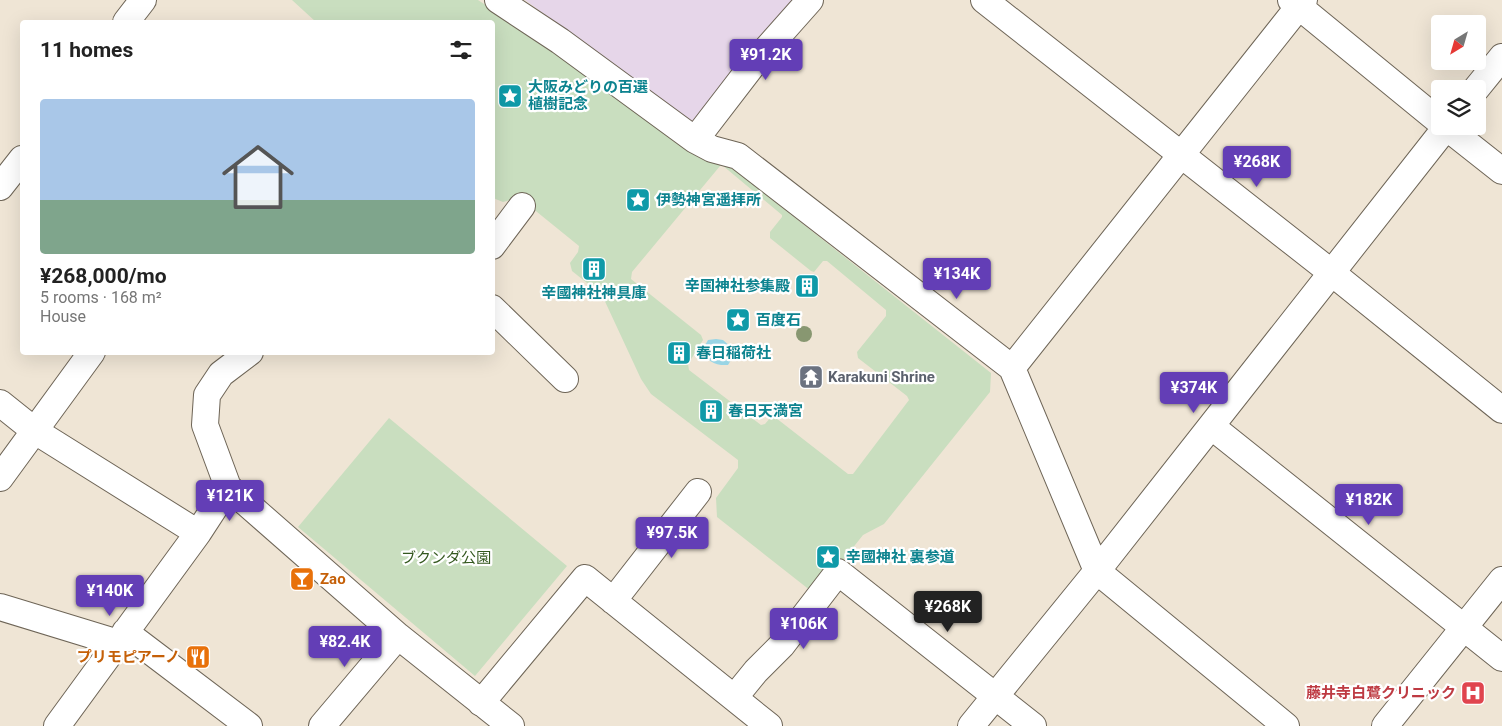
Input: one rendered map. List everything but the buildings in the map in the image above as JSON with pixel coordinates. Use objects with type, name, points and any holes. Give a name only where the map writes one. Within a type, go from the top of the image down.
[{"type":"street","points":[[498,0],[560,42],[694,140],[712,149],[738,156],[1012,368],[1096,571],[1286,726]]},
{"type":"street","points":[[694,140],[755,62],[810,0]]},
{"type":"street","points":[[984,0],[1332,273],[1502,410]]},
{"type":"street","points":[[1012,368],[1181,156],[1298,2],[1431,114]]},
{"type":"street","points":[[1483,80],[1502,57]]},
{"type":"street","points":[[972,726],[1332,273],[1439,135]]},
{"type":"street","points":[[1457,135],[1502,171]]},
{"type":"street","points":[[0,187],[20,161]]},
{"type":"street","points":[[495,242],[522,206]]},
{"type":"street","points":[[495,311],[565,379]]},
{"type":"street","points":[[0,478],[90,355]]},
{"type":"street","points":[[246,355],[221,374],[206,394],[205,425],[228,487],[398,636],[511,726]]},
{"type":"street","points":[[0,403],[34,431],[198,533]]},
{"type":"street","points":[[1211,426],[1502,658]]},
{"type":"street","points":[[57,726],[198,533],[228,487]]},
{"type":"street","points":[[613,601],[698,492]]},
{"type":"street","points":[[734,698],[782,644],[838,572],[1033,726]]},
{"type":"street","points":[[481,702],[585,578],[769,726]]},
{"type":"street","points":[[1385,726],[1502,580]]},
{"type":"street","points":[[0,607],[121,637],[249,726]]},
{"type":"street","points":[[322,726],[398,636]]},
{"type":"shaded area","points":[[525,0],[803,0],[697,127]]},
{"type":"green space","points":[[292,0],[478,0],[726,163],[991,373],[990,392],[884,524],[863,535],[821,588],[811,591],[717,517],[716,498],[738,468],[738,460],[651,394],[641,379],[602,295],[572,271],[570,263],[578,252],[579,246],[521,199],[517,198],[503,202],[495,199],[495,20],[314,20]],"holes":[[[722,165],[782,215],[770,232],[770,238],[811,271],[814,272],[823,261],[827,261],[886,310],[886,316],[857,352],[858,358],[907,396],[909,400],[853,474],[848,474],[776,418],[770,418],[765,424],[761,425],[689,370],[688,364],[703,340],[701,335],[631,279],[632,272]]]},
{"type":"green space","name":"ブクンダ公園","points":[[389,418],[567,566],[475,676],[298,527]]},
{"type":"water","points":[[708,340],[723,340],[732,348],[731,360],[728,365],[719,365],[712,362],[704,353],[703,349]]},
{"type":"place","name":"大阪みどりの百選 植樹記念","points":[[510,96]]},
{"type":"place","name":"伊勢神宮遥拝所","points":[[638,200]]},
{"type":"place","name":"辛國神社神具庫","points":[[594,269]]},
{"type":"place","name":"辛国神社参集殿","points":[[807,286]]},
{"type":"place","name":"百度石","points":[[738,320]]},
{"type":"place","name":"春日稲荷社","points":[[679,353]]},
{"type":"place","name":"Karakuni Shrine","points":[[811,377]]},
{"type":"place","name":"春日天満宮","points":[[711,411]]},
{"type":"place","name":"辛國神社 裏参道","points":[[828,557]]},
{"type":"place","name":"Zao","points":[[302,579]]},
{"type":"place","name":"プリモピアーノ","points":[[198,657]]},
{"type":"place","name":"藤井寺白鷺クリニック","points":[[1473,693]]}]
